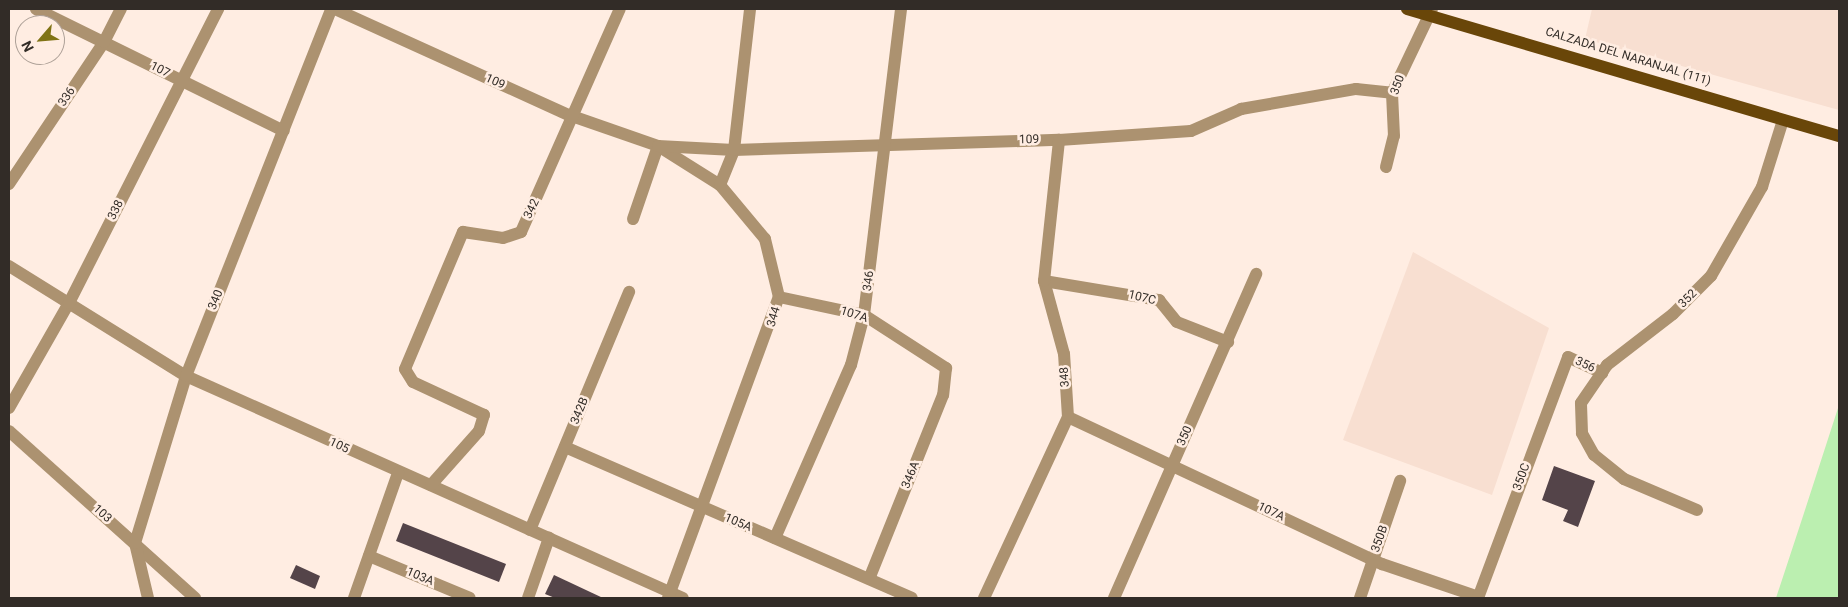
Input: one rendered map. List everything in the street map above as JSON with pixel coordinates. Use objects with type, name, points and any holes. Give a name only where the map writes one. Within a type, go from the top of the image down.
[{"type":"main road","name":"CALZADA DEL NARANJAL (111)","points":[[1407,9],[1431,12],[1839,136]]},
{"type":"street","name":"107","points":[[36,9],[284,131]]},
{"type":"street","name":"336","points":[[9,184],[104,42],[121,9]]},
{"type":"street","name":"338","points":[[9,408],[69,303],[218,9]]},
{"type":"street","name":"340","points":[[135,543],[186,376],[331,9]]},
{"type":"street","name":"109","points":[[335,9],[569,115],[658,146],[720,185]]},
{"type":"street","name":"342","points":[[431,485],[479,431],[484,415],[413,382],[405,369],[463,232],[504,238],[521,232],[564,141],[569,115],[620,9]]},
{"type":"street","points":[[720,185],[734,150],[750,9]]},
{"type":"street","name":"346","points":[[775,538],[851,365],[864,315],[887,142],[901,9]]},
{"type":"street","name":"350","points":[[1386,167],[1394,136],[1392,93],[1431,12]]},
{"type":"street","name":"109","points":[[658,146],[734,150],[887,142],[1059,140],[1191,131],[1241,109],[1356,90],[1392,93]]},
{"type":"street","name":"352","points":[[1697,510],[1624,479],[1594,455],[1582,433],[1581,403],[1602,373],[1711,276],[1762,187],[1783,120]]},
{"type":"street","name":"348","points":[[984,598],[1068,417],[1064,354],[1044,281],[1059,140]]},
{"type":"street","points":[[633,219],[658,146]]},
{"type":"street","name":"344","points":[[669,596],[704,509],[779,297],[765,239],[720,185]]},
{"type":"street","name":"105","points":[[9,266],[186,376],[398,473],[431,485],[549,538],[669,596],[683,598]]},
{"type":"street","name":"350","points":[[1114,598],[1228,342],[1256,274]]},
{"type":"street","name":"107C","points":[[1044,281],[1159,300],[1178,322],[1228,342]]},
{"type":"street","name":"342B","points":[[530,530],[629,292]]},
{"type":"street","name":"107A","points":[[779,297],[864,315],[946,368]]},
{"type":"street","name":"356","points":[[1568,356],[1602,373]]},
{"type":"street","name":"350C","points":[[1479,598],[1568,356]]},
{"type":"street","name":"346A","points":[[869,580],[943,395],[946,368]]},
{"type":"street","name":"107A","points":[[1068,417],[1372,560],[1479,598]]},
{"type":"street","name":"103","points":[[9,431],[195,598]]},
{"type":"street","name":"105A","points":[[565,447],[912,598]]},
{"type":"street","points":[[354,598],[398,473]]},
{"type":"street","name":"350B","points":[[1360,598],[1400,481]]},
{"type":"street","points":[[528,598],[549,538]]},
{"type":"street","points":[[135,543],[148,598]]},
{"type":"street","name":"103A","points":[[369,556],[470,598]]},
{"type":"shaded area","points":[[1592,9],[1839,9],[1839,110],[1585,39]]},
{"type":"shaded area","points":[[1413,252],[1549,328],[1492,495],[1343,440]]},
{"type":"green space","points":[[1839,405],[1839,598],[1776,598],[1804,513]]},
{"type":"building","points":[[1554,466],[1595,481],[1578,527],[1563,521],[1568,510],[1542,500]]},
{"type":"building","points":[[403,523],[506,564],[499,582],[396,541]]},
{"type":"building","points":[[296,565],[320,576],[315,589],[290,578]]},
{"type":"building","points":[[554,575],[603,598],[555,598],[545,594]]}]
